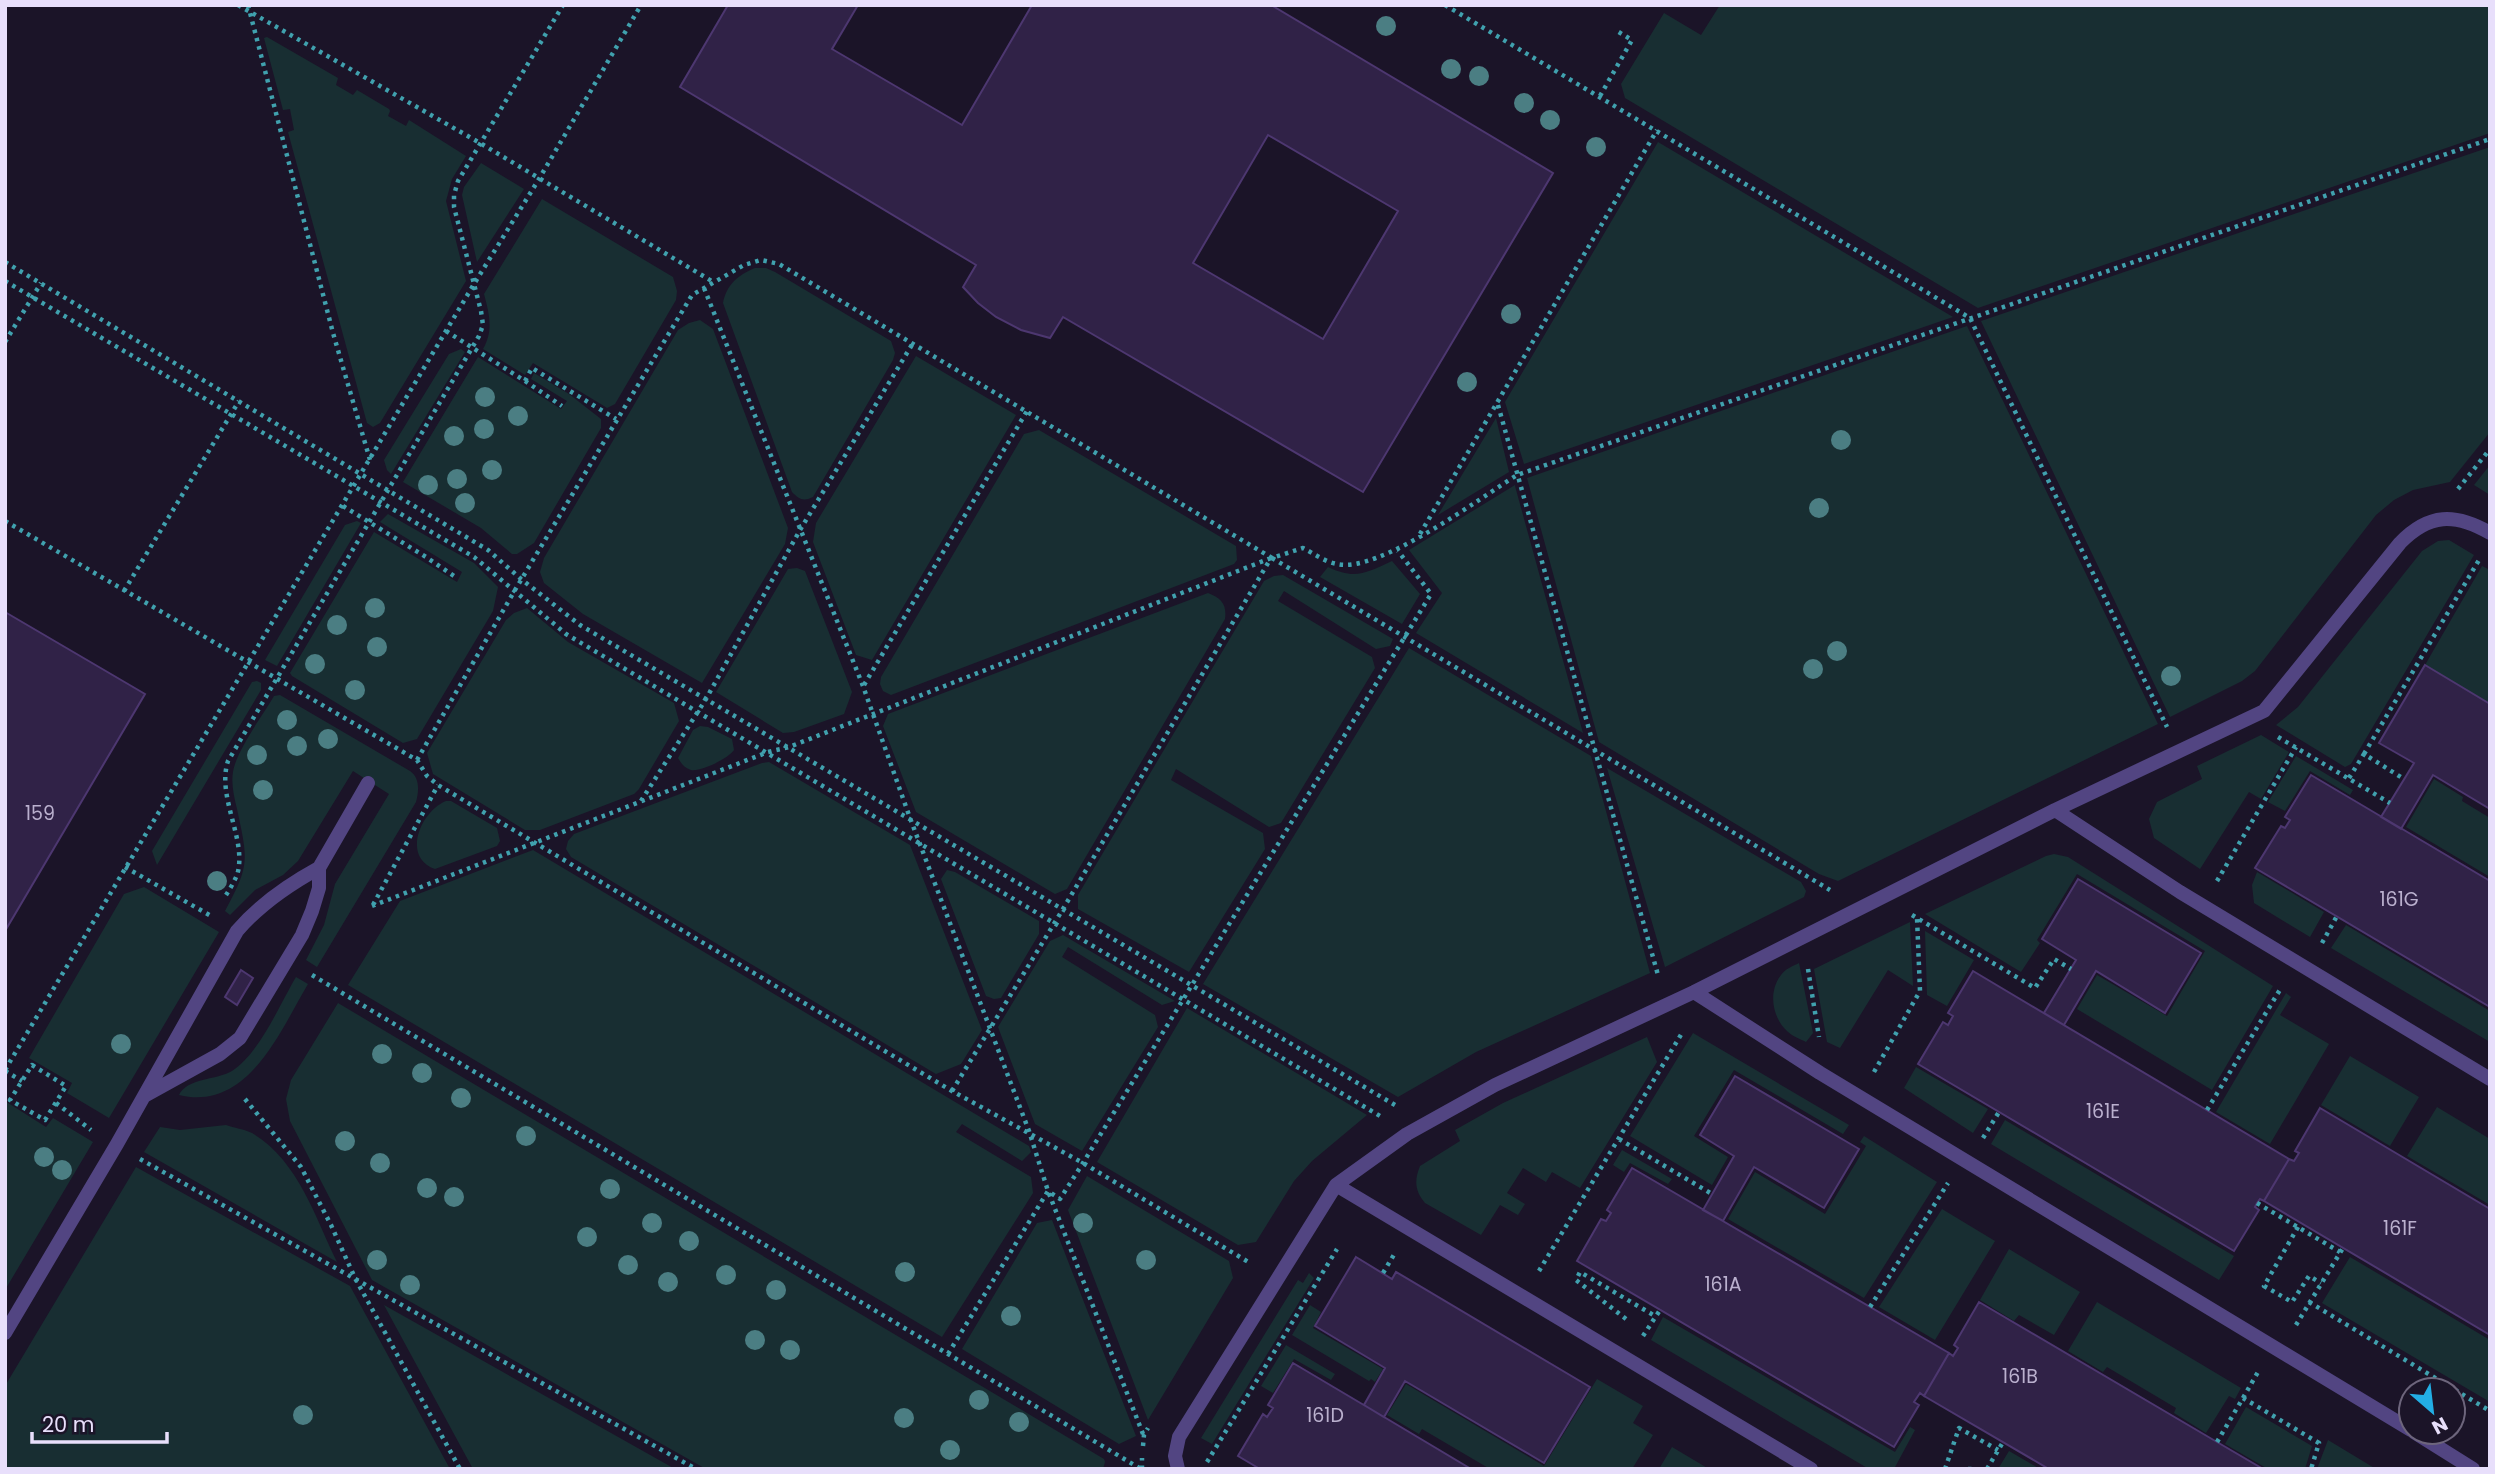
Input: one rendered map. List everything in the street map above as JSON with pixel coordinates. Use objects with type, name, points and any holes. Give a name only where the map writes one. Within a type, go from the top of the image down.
[{"type":"lane","points":[[1178,1469],[1175,1456],[1179,1437],[1336,1185],[1407,1134],[1495,1085],[1693,992],[2055,810],[2264,711],[2400,543],[2416,528],[2451,518],[2490,533]]},
{"type":"lane","points":[[143,1097],[220,1054],[240,1038],[287,960],[312,911],[319,888],[320,868],[368,783]]},
{"type":"lane","points":[[2055,810],[2180,892],[2490,1079]]},
{"type":"lane","points":[[5,1333],[117,1144],[237,931],[259,908],[291,884],[320,868]]},
{"type":"lane","points":[[1693,992],[1820,1073],[2397,1422]]},
{"type":"lane","points":[[1336,1185],[1811,1469]]},
{"type":"lane","points":[[2436,1446],[2473,1469]]},
{"type":"path","points":[[238,5],[715,283]]},
{"type":"path","points":[[248,5],[333,333],[370,460]]},
{"type":"path","points":[[215,918],[237,875],[238,864],[234,826],[225,787],[228,761],[473,349],[483,325],[454,207],[454,195],[458,181],[563,5]]},
{"type":"path","points":[[1445,5],[1970,318],[2166,726]]},
{"type":"path","points":[[22,1081],[5,1071],[539,179],[639,6]]},
{"type":"path","points":[[1600,96],[1632,40],[1616,31]]},
{"type":"path","points":[[1419,537],[1657,130]]},
{"type":"path","points":[[438,785],[372,906],[1272,558],[1303,548],[1338,565],[1372,561],[1398,551],[1517,475],[2490,139]]},
{"type":"path","points":[[417,760],[514,590],[692,295],[744,265],[761,260],[779,264],[913,342],[1404,638],[1830,890],[1843,916]]},
{"type":"path","points":[[5,262],[488,550],[580,625],[1395,1105]]},
{"type":"path","points":[[5,281],[474,557],[566,634],[1407,1134]]},
{"type":"path","points":[[5,342],[41,284]]},
{"type":"path","points":[[704,288],[863,686],[1029,1131],[1048,1191],[1144,1435]]},
{"type":"path","points":[[446,331],[562,406]]},
{"type":"path","points":[[640,802],[706,699],[800,530],[913,342]]},
{"type":"path","points":[[525,381],[532,368],[616,419]]},
{"type":"path","points":[[124,591],[239,401]]},
{"type":"path","points":[[1497,405],[1658,975]]},
{"type":"path","points":[[863,686],[1027,411]]},
{"type":"path","points":[[343,506],[457,578]]},
{"type":"path","points":[[5,521],[417,760],[426,776],[438,785],[534,844],[952,1091],[1029,1131],[1250,1263]]},
{"type":"path","points":[[1048,1191],[1060,1199],[1184,1001],[1431,594],[1398,551]]},
{"type":"path","points":[[2349,778],[2483,553]]},
{"type":"path","points":[[952,1091],[1272,558]]},
{"type":"path","points":[[2268,731],[2390,803]]},
{"type":"path","points":[[2215,885],[2296,747]]},
{"type":"path","points":[[2364,754],[2404,779]]},
{"type":"path","points":[[125,867],[237,931]]},
{"type":"path","points":[[1911,914],[2035,988],[2054,959],[2071,970]]},
{"type":"path","points":[[2319,948],[2337,916]]},
{"type":"path","points":[[1871,1075],[1920,991],[1917,918]]},
{"type":"path","points":[[287,960],[1141,1469]]},
{"type":"path","points":[[1808,965],[1820,1044]]},
{"type":"path","points":[[2207,1110],[2283,984]]},
{"type":"path","points":[[1535,1278],[1682,1033],[1691,1026]]},
{"type":"path","points":[[32,1065],[66,1086],[45,1120],[10,1100],[22,1081],[32,1065]]},
{"type":"path","points":[[245,1099],[301,1167],[355,1278],[460,1469]]},
{"type":"path","points":[[55,1103],[90,1129],[149,1165],[696,1469]]},
{"type":"path","points":[[1992,1124],[1999,1112]]},
{"type":"path","points":[[1619,1139],[1712,1194]]},
{"type":"path","points":[[1870,1307],[1948,1182]]},
{"type":"path","points":[[948,1354],[1048,1191]]},
{"type":"path","points":[[2257,1203],[2341,1250],[2291,1331]]},
{"type":"path","points":[[2298,1227],[2264,1286],[2292,1302],[2309,1276],[2321,1283]]},
{"type":"path","points":[[1204,1467],[1338,1249]]},
{"type":"path","points":[[1383,1273],[1395,1252]]},
{"type":"path","points":[[1633,1325],[1576,1280],[1580,1272],[1655,1316]]},
{"type":"path","points":[[2309,1303],[2490,1411]]},
{"type":"path","points":[[1639,1342],[1660,1310]]},
{"type":"path","points":[[2217,1442],[2243,1398],[2319,1443],[2311,1469]]},
{"type":"path","points":[[1945,1469],[1959,1428],[1998,1451]]},
{"type":"path","points":[[1987,1469],[2003,1442]]},
{"type":"green space","points":[[1720,5],[2490,5],[2490,133],[1978,308],[1625,98],[1621,84],[1664,13],[1701,35]]},
{"type":"green space","points":[[267,37],[338,78],[336,85],[353,95],[357,90],[389,109],[388,116],[406,126],[409,120],[466,156],[452,179],[446,201],[466,281],[380,423],[373,427],[367,423],[288,132],[294,130],[290,109],[283,110],[264,38]]},
{"type":"green space","points":[[1658,142],[1953,317],[1524,464],[1505,402]]},
{"type":"green space","points":[[2490,147],[2490,432],[2450,482],[2413,490],[2394,500],[2376,515],[2255,671],[2242,681],[2170,717],[1981,321]]},
{"type":"green space","points":[[481,163],[524,189],[477,262],[462,195],[464,187]]},
{"type":"green space","points":[[542,199],[673,277],[677,291],[676,300],[615,404],[607,408],[533,363],[525,375],[483,349],[489,328],[484,294]]},
{"type":"green space","points":[[755,268],[766,268],[775,272],[891,341],[895,353],[813,497],[806,499],[799,498],[792,492],[723,303],[727,290],[734,281]]},
{"type":"green space","points":[[700,320],[713,329],[788,528],[785,544],[702,683],[583,614],[544,583],[540,572],[544,558],[678,330]]},
{"type":"green space","points":[[1967,326],[2158,724],[1838,881],[1819,874],[1599,742],[1527,478]]},
{"type":"green space","points":[[461,349],[465,352],[391,474],[384,460],[449,354]]},
{"type":"green space","points":[[916,356],[1016,415],[872,660],[856,655],[813,542],[816,523]]},
{"type":"green space","points":[[478,357],[561,409],[567,401],[531,379],[534,373],[569,394],[601,419],[601,428],[534,543],[517,554],[512,554],[481,528],[403,482]]},
{"type":"green space","points":[[1496,418],[1509,472],[1438,515]]},
{"type":"green space","points":[[1039,430],[1236,546],[1237,560],[1234,564],[891,695],[883,691],[881,677],[1024,434]]},
{"type":"green space","points":[[2490,465],[2490,495],[2474,485]]},
{"type":"green space","points":[[1515,485],[1583,733],[1416,633],[1442,593],[1409,550]]},
{"type":"green space","points":[[388,514],[474,563],[498,587],[493,611],[417,739],[403,743],[290,673],[374,532],[457,582],[462,572],[380,522]]},
{"type":"green space","points":[[357,521],[361,523],[277,666],[265,660],[345,525]]},
{"type":"green space","points":[[2449,540],[2474,555],[2351,764],[2345,767],[2276,725],[2298,707],[2422,551],[2438,541]]},
{"type":"green space","points":[[1392,561],[1420,594],[1402,624],[1320,577],[1328,567],[1353,574],[1375,569]]},
{"type":"green space","points":[[2482,566],[2490,570],[2490,704],[2425,665]]},
{"type":"green space","points":[[788,569],[805,571],[852,692],[844,714],[794,732],[783,733],[716,692]]},
{"type":"green space","points":[[1283,575],[1393,639],[1390,646],[1376,649],[1284,591],[1278,601],[1372,657],[1375,668],[1281,823],[1269,827],[1176,769],[1171,780],[1263,833],[1265,849],[1189,972],[1078,909],[1078,895],[1264,581]]},
{"type":"green space","points":[[1208,593],[1222,602],[1225,619],[1067,889],[1055,894],[916,812],[883,726],[888,714]]},
{"type":"green space","points":[[527,608],[568,642],[674,703],[679,721],[634,794],[540,830],[525,830],[433,774],[427,753],[506,620],[514,613]]},
{"type":"green space","points":[[1409,648],[1591,756],[1650,973],[1476,1052],[1398,1097],[1203,984]]},
{"type":"green space","points":[[252,682],[261,683],[261,690],[157,865],[152,851]]},
{"type":"green space","points":[[280,695],[410,771],[416,777],[418,785],[416,802],[317,967],[306,960],[324,925],[335,884],[389,794],[353,771],[298,861],[283,875],[255,890],[230,915],[225,911],[243,872],[245,852],[233,790],[235,763],[250,733],[274,696]]},
{"type":"green space","points":[[700,726],[732,739],[734,750],[714,764],[691,770],[678,758],[693,730]]},
{"type":"green space","points":[[2261,735],[2289,752],[2261,799],[2249,792],[2200,869],[2154,838],[2149,819],[2157,802],[2202,779],[2197,766]]},
{"type":"green space","points":[[2296,756],[2353,790],[2350,795],[2310,771],[2285,811],[2268,802]]},
{"type":"green space","points":[[769,762],[910,845],[982,1030],[961,1064],[936,1074],[571,857],[566,849],[574,834]]},
{"type":"green space","points":[[1607,768],[1801,882],[1806,891],[1804,897],[1665,967]]},
{"type":"green space","points":[[2434,779],[2490,818],[2490,877],[2406,827]]},
{"type":"green space","points":[[446,801],[451,801],[497,828],[500,841],[497,846],[435,869],[419,855],[418,834],[429,814]]},
{"type":"green space","points":[[533,850],[1029,1146],[1031,1152],[1022,1161],[962,1124],[956,1132],[1031,1177],[1033,1193],[942,1337],[348,985],[400,901]]},
{"type":"green space","points":[[2054,854],[2068,857],[2273,986],[2212,1090],[2077,1009],[2097,975],[2167,1016],[2205,951],[2077,874],[2037,940],[2040,943],[2021,972],[1925,914]]},
{"type":"green space","points":[[947,870],[955,872],[1039,921],[1039,934],[1001,998],[986,996],[941,879]]},
{"type":"green space","points":[[2257,872],[2324,912],[2310,937],[2254,903],[2252,885]]},
{"type":"green space","points":[[144,887],[219,932],[109,1118],[67,1093],[72,1083],[29,1058],[124,894]]},
{"type":"green space","points":[[1910,922],[1913,986],[1888,970],[1840,1048],[1827,1042],[1814,969]]},
{"type":"green space","points":[[2346,925],[2490,1011],[2490,1042],[2331,948]]},
{"type":"green space","points":[[1925,931],[1974,960],[1947,1006],[1927,995]]},
{"type":"green space","points":[[1063,935],[1175,1001],[1162,1005],[1068,947],[1062,957],[1155,1015],[1158,1027],[1082,1151],[1035,1124],[998,1027],[1050,941]]},
{"type":"green space","points":[[1799,963],[1813,1033],[1806,1042],[1791,1034],[1782,1025],[1775,1012],[1773,996],[1781,975]]},
{"type":"green space","points":[[296,977],[308,984],[286,1024],[259,1064],[243,1080],[224,1091],[203,1097],[179,1095],[189,1085],[226,1074],[242,1063],[260,1041]]},
{"type":"green space","points":[[2286,993],[2291,997],[2280,1015],[2329,1044],[2270,1144],[2216,1112]]},
{"type":"green space","points":[[338,1003],[1104,1459],[1103,1469],[706,1469],[372,1280],[290,1121],[286,1099],[291,1080]]},
{"type":"green space","points":[[1187,1008],[1367,1115],[1312,1161],[1294,1181],[1256,1242],[1238,1245],[1097,1162]]},
{"type":"green space","points":[[1693,1033],[1849,1125],[1843,1134],[1734,1070],[1694,1136],[1728,1157],[1712,1185],[1630,1136]]},
{"type":"green space","points":[[1647,1037],[1657,1062],[1580,1188],[1552,1172],[1546,1182],[1523,1168],[1507,1193],[1525,1204],[1518,1215],[1500,1205],[1481,1235],[1422,1199],[1416,1186],[1420,1166],[1460,1141],[1455,1130],[1503,1103]]},
{"type":"green space","points":[[2350,1056],[2419,1097],[2390,1146],[2321,1105]]},
{"type":"green space","points":[[1916,1067],[1988,1109],[1973,1133],[1904,1088]]},
{"type":"green space","points":[[5,1101],[46,1127],[53,1118],[93,1142],[5,1290]]},
{"type":"green space","points":[[2437,1107],[2490,1139],[2490,1205],[2407,1156]]},
{"type":"green space","points":[[2005,1120],[2234,1256],[2219,1280],[1991,1144]]},
{"type":"green space","points":[[226,1125],[252,1133],[282,1158],[304,1191],[337,1262],[144,1152],[160,1127],[180,1130]]},
{"type":"green space","points":[[1864,1136],[1937,1182],[1864,1298],[1728,1219],[1755,1172],[1825,1214],[1866,1146],[1860,1142]]},
{"type":"green space","points":[[1622,1150],[1672,1179],[1668,1184],[1630,1163],[1624,1172],[1613,1165]]},
{"type":"green space","points":[[136,1167],[350,1286],[450,1469],[5,1469],[5,1386]]},
{"type":"green space","points":[[1087,1176],[1229,1261],[1233,1278],[1148,1420],[1068,1210]]},
{"type":"green space","points":[[1942,1209],[1995,1241],[1935,1340],[1879,1307]]},
{"type":"green space","points":[[1052,1220],[1136,1436],[1119,1444],[962,1349],[1037,1223]]},
{"type":"green space","points":[[2009,1249],[2080,1292],[2054,1335],[2019,1315],[2014,1321],[1980,1300]]},
{"type":"green space","points":[[2350,1257],[2490,1340],[2490,1402],[2467,1388],[2467,1376],[2446,1376],[2322,1303]]},
{"type":"green space","points":[[1309,1273],[1314,1278],[1212,1444],[1201,1438],[1298,1280],[1303,1283]]},
{"type":"green space","points":[[2097,1302],[2241,1388],[2235,1399],[2229,1396],[2206,1433],[2174,1413],[2176,1408],[2107,1367],[2103,1372],[2068,1351]]},
{"type":"green space","points":[[384,1305],[675,1469],[473,1469]]},
{"type":"green space","points":[[1310,1305],[1321,1312],[1313,1328],[1383,1369],[1375,1382],[1292,1335]]},
{"type":"green space","points":[[1663,1317],[1895,1452],[1910,1427],[1915,1430],[1894,1469],[1869,1469],[1651,1340]]},
{"type":"green space","points":[[1286,1345],[1335,1374],[1331,1380],[1294,1359],[1273,1393],[1261,1386]]},
{"type":"green space","points":[[1597,1379],[1643,1406],[1633,1423],[1653,1435],[1632,1469],[1490,1469],[1422,1429],[1419,1434],[1387,1415],[1406,1384],[1544,1466]]},
{"type":"green space","points":[[2246,1407],[2312,1446],[2305,1469],[2268,1469],[2225,1444]]},
{"type":"green space","points":[[2328,1440],[2376,1469],[2317,1469]]},
{"type":"green space","points":[[1672,1447],[1709,1469],[1659,1469]]},
{"type":"green space","points":[[2009,1451],[2040,1469],[1998,1469]]},
{"type":"building","points":[[728,5],[858,5],[832,49],[962,125],[1032,5],[1271,5],[1553,173],[1363,492],[1063,317],[1050,338],[1021,330],[996,317],[963,287],[976,265],[680,87]],"holes":[[[1268,135],[1398,211],[1323,339],[1193,263]]]},
{"type":"building","points":[[5,612],[145,694],[5,931]]},
{"type":"building","points":[[2425,665],[2490,704],[2490,809],[2433,775],[2401,829],[2381,817],[2414,763],[2379,743]]},
{"type":"building","points":[[2311,775],[2490,881],[2490,1007],[2255,868],[2281,826],[2285,828],[2290,820],[2285,817]]},
{"type":"building","points":[[2078,879],[2201,953],[2165,1013],[2096,971],[2064,1025],[2044,1013],[2076,960],[2042,939]]},
{"type":"building","points":[[241,970],[253,978],[237,1005],[225,997]]},
{"type":"building","points":[[1973,971],[2289,1159],[2264,1201],[2260,1199],[2257,1203],[2255,1207],[2259,1210],[2234,1251],[1918,1064],[1943,1022],[1948,1025],[1953,1016],[1948,1013]]},
{"type":"building","points":[[1735,1076],[1859,1149],[1824,1208],[1754,1167],[1723,1221],[1703,1210],[1734,1156],[1700,1135]]},
{"type":"building","points":[[2320,1108],[2490,1209],[2490,1335],[2264,1201],[2289,1159],[2294,1161],[2299,1153],[2295,1151]]},
{"type":"building","points":[[1632,1168],[1949,1353],[1924,1396],[1920,1393],[1914,1402],[1919,1405],[1894,1447],[1577,1261],[1601,1219],[1606,1221],[1611,1213],[1607,1210]]},
{"type":"building","points":[[1356,1257],[1392,1279],[1396,1272],[1590,1387],[1544,1463],[1405,1381],[1384,1417],[1364,1405],[1385,1368],[1315,1326]]},
{"type":"building","points":[[1979,1302],[2263,1469],[2049,1469],[1924,1396],[1949,1353],[1953,1356],[1958,1348],[1954,1345]]},
{"type":"building","points":[[1293,1363],[1471,1469],[1260,1469],[1238,1456],[1263,1414],[1267,1417],[1273,1408],[1268,1405]]}]
